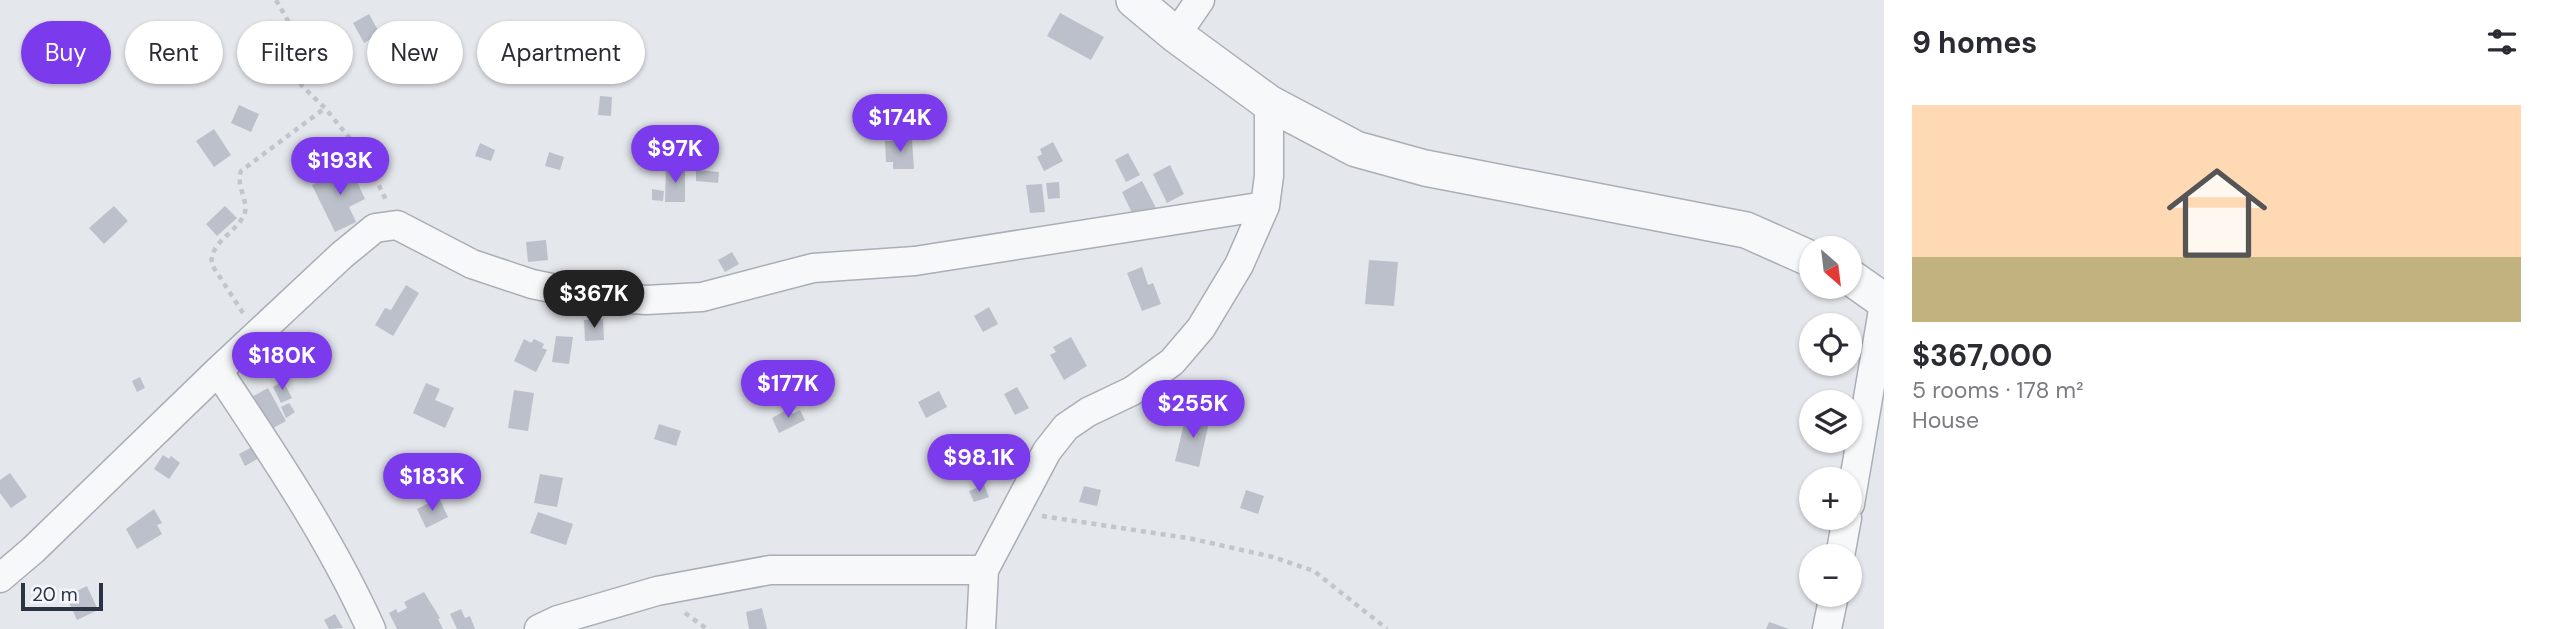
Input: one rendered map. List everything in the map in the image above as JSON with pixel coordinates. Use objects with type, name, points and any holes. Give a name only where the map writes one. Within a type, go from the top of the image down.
[{"type":"street","points":[[1134,0],[1176,35],[1269,103],[1356,149],[1426,168],[1746,230],[1799,254]]},
{"type":"street","points":[[1176,35],[1200,0]]},
{"type":"street","points":[[981,629],[984,570],[1048,450],[1066,427],[1088,412],[1132,391],[1172,362],[1201,328],[1238,265],[1265,206],[1269,176],[1269,103]]},
{"type":"street","points":[[0,578],[43,541],[256,335],[375,228],[397,225],[472,264],[532,284],[590,296],[646,300],[702,297],[813,268],[915,261],[1265,206]]},
{"type":"street","points":[[1856,467],[1884,302],[1862,286]]},
{"type":"street","points":[[218,371],[273,453],[331,550],[371,629]]},
{"type":"street","points":[[539,629],[558,620],[657,591],[770,570],[984,570]]},
{"type":"street","points":[[1828,629],[1831,607]]},
{"type":"path","points":[[276,0],[294,31],[291,64],[302,86],[325,108],[365,157],[397,225]]},
{"type":"path","points":[[256,335],[212,265],[211,257],[244,216],[245,208],[238,179],[241,171],[325,108]]},
{"type":"path","points":[[1014,512],[1193,539],[1273,557],[1314,571],[1387,629]]},
{"type":"building","points":[[1060,13],[1104,37],[1091,60],[1047,36]]},
{"type":"building","points":[[369,14],[373,21],[367,21],[367,41],[364,43],[353,23]]},
{"type":"building","points":[[600,96],[612,97],[611,116],[598,115]]},
{"type":"building","points":[[239,105],[259,114],[251,132],[231,123]]},
{"type":"building","points":[[214,129],[231,155],[214,167],[196,141]]},
{"type":"building","points":[[912,140],[914,169],[893,169],[893,162],[886,162],[885,141]]},
{"type":"building","points":[[1053,142],[1063,161],[1044,171],[1037,157],[1042,154],[1040,149]]},
{"type":"building","points":[[480,143],[495,150],[491,161],[475,156]]},
{"type":"building","points":[[549,152],[564,157],[560,170],[545,166]]},
{"type":"building","points":[[1128,153],[1140,175],[1126,182],[1115,160]]},
{"type":"building","points":[[355,164],[360,174],[355,177],[365,199],[349,207],[356,222],[335,232],[312,185]]},
{"type":"building","points":[[1170,165],[1184,194],[1167,203],[1153,174]]},
{"type":"building","points":[[666,168],[685,168],[685,202],[665,202]]},
{"type":"building","points":[[696,170],[719,172],[718,183],[696,181]]},
{"type":"building","points":[[1142,181],[1156,208],[1135,219],[1122,192]]},
{"type":"building","points":[[1059,182],[1060,198],[1048,199],[1046,183]]},
{"type":"building","points":[[1042,184],[1045,212],[1030,213],[1026,185]]},
{"type":"building","points":[[652,189],[664,191],[663,201],[652,200]]},
{"type":"building","points":[[114,206],[128,221],[104,244],[89,228]]},
{"type":"building","points":[[225,206],[237,218],[217,236],[206,224]]},
{"type":"building","points":[[546,240],[548,260],[528,262],[526,242]]},
{"type":"building","points":[[732,252],[739,264],[725,272],[718,260]]},
{"type":"building","points":[[1369,260],[1398,262],[1394,306],[1365,304]]},
{"type":"building","points":[[1142,267],[1148,285],[1153,283],[1161,304],[1142,311],[1127,273]]},
{"type":"building","points":[[406,285],[419,293],[393,336],[375,325],[385,308],[391,310]]},
{"type":"building","points":[[989,307],[998,324],[983,332],[974,316]]},
{"type":"building","points":[[603,319],[604,340],[585,341],[584,320]]},
{"type":"building","points":[[303,335],[320,367],[302,376],[286,343]]},
{"type":"building","points":[[556,336],[573,337],[569,364],[552,362]]},
{"type":"building","points":[[1071,337],[1087,366],[1064,380],[1050,355],[1056,352],[1053,347]]},
{"type":"building","points":[[524,339],[531,343],[534,339],[544,344],[542,348],[547,350],[536,372],[514,361]]},
{"type":"building","points":[[140,377],[145,388],[137,392],[132,381]]},
{"type":"building","points":[[283,381],[292,398],[281,403],[273,387]]},
{"type":"building","points":[[426,383],[440,389],[435,400],[454,408],[445,428],[413,413]]},
{"type":"building","points":[[1017,387],[1029,408],[1015,415],[1004,394]]},
{"type":"building","points":[[268,388],[286,421],[268,431],[250,398]]},
{"type":"building","points":[[514,390],[534,393],[528,431],[508,428]]},
{"type":"building","points":[[939,391],[947,407],[926,418],[918,402]]},
{"type":"building","points":[[289,403],[295,412],[286,418],[281,407]]},
{"type":"building","points":[[790,408],[793,414],[800,410],[805,420],[779,433],[772,418]]},
{"type":"building","points":[[1187,412],[1210,418],[1199,467],[1175,461]]},
{"type":"building","points":[[659,424],[681,431],[676,446],[654,439]]},
{"type":"building","points":[[252,447],[259,458],[245,466],[239,454]]},
{"type":"building","points":[[163,455],[169,459],[171,456],[180,463],[169,479],[154,469]]},
{"type":"building","points":[[444,462],[468,471],[460,493],[436,484]]},
{"type":"building","points":[[10,473],[27,497],[11,508],[0,493],[0,480]]},
{"type":"building","points":[[540,474],[563,478],[557,507],[534,503]]},
{"type":"building","points":[[984,485],[989,497],[974,502],[969,491]]},
{"type":"building","points":[[1084,486],[1101,490],[1097,506],[1079,502]]},
{"type":"building","points":[[1246,490],[1264,496],[1258,514],[1240,508]]},
{"type":"building","points":[[439,498],[448,517],[426,528],[417,509]]},
{"type":"building","points":[[154,509],[162,523],[157,525],[162,534],[137,549],[126,529]]},
{"type":"building","points":[[538,512],[573,524],[566,545],[530,533]]},
{"type":"building","points":[[87,586],[98,610],[77,620],[66,596]]},
{"type":"building","points":[[424,592],[440,618],[438,619],[443,629],[397,629],[389,613],[396,609],[398,613],[407,608],[404,602]]},
{"type":"building","points":[[762,608],[767,629],[749,629],[746,612]]},
{"type":"building","points":[[461,609],[465,618],[470,616],[475,629],[457,629],[450,614]]},
{"type":"building","points":[[335,614],[343,628],[329,629],[324,620]]},
{"type":"building","points":[[1769,622],[1789,629],[1766,629]]}]
